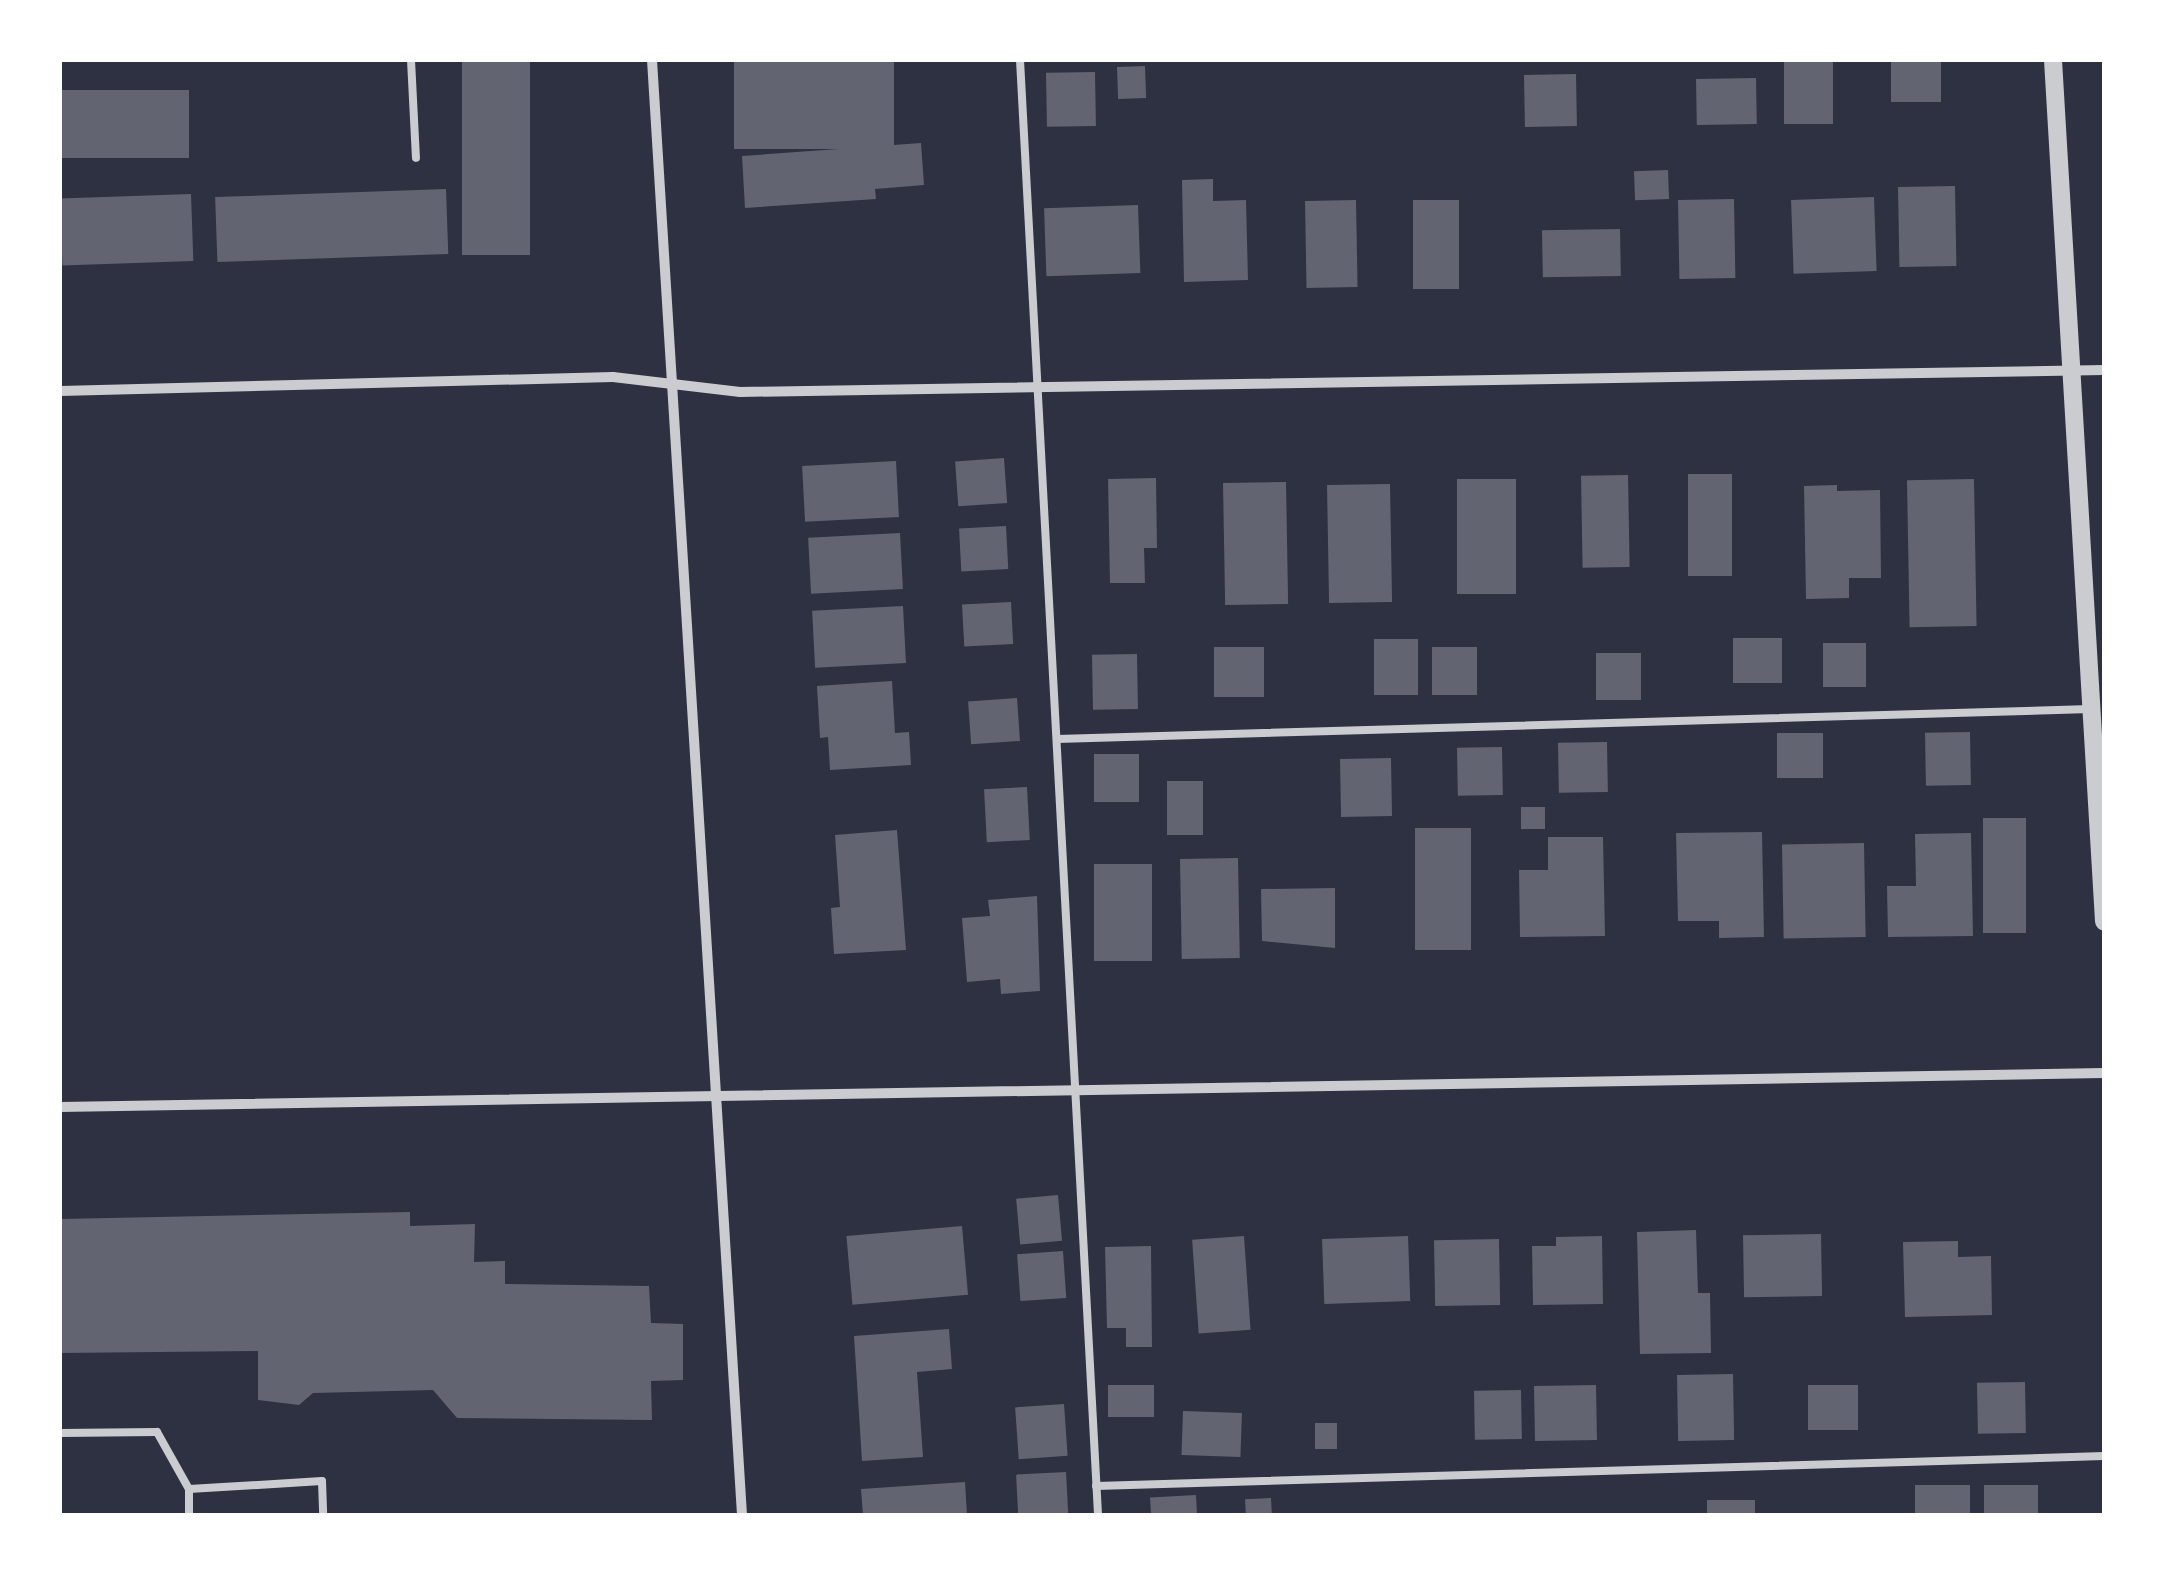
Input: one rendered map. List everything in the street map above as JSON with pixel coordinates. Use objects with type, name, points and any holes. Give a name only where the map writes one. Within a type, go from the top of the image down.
[{"type":"street","points":[[652,60],[742,1515]]},
{"type":"street","points":[[2053,60],[2070,371],[2096,642],[2091,709],[2099,755],[2104,921]]},
{"type":"street","points":[[60,391],[613,377],[740,392],[2104,370]]},
{"type":"street","points":[[60,1108],[2104,1073]]},
{"type":"lane","points":[[411,60],[416,158]]},
{"type":"lane","points":[[1020,60],[1098,1515]]},
{"type":"lane","points":[[1057,739],[2091,709]]},
{"type":"lane","points":[[60,1433],[157,1432],[189,1489],[188,1515]]},
{"type":"lane","points":[[1096,1486],[2104,1456]]},
{"type":"lane","points":[[189,1489],[322,1481],[323,1515]]},
{"type":"building","points":[[462,60],[530,60],[530,255],[462,255]]},
{"type":"building","points":[[734,60],[894,60],[894,149],[734,149]]},
{"type":"building","points":[[1784,60],[1833,60],[1833,124],[1784,124]]},
{"type":"building","points":[[1891,60],[1941,60],[1941,102],[1891,102]]},
{"type":"building","points":[[1145,66],[1146,98],[1118,99],[1117,67]]},
{"type":"building","points":[[1095,72],[1096,126],[1047,127],[1046,73]]},
{"type":"building","points":[[1576,74],[1577,126],[1525,127],[1524,75]]},
{"type":"building","points":[[1756,78],[1757,124],[1697,125],[1696,79]]},
{"type":"building","points":[[60,90],[189,90],[189,158],[60,158]]},
{"type":"building","points":[[921,143],[924,185],[875,189],[876,199],[745,208],[742,156]]},
{"type":"building","points":[[1668,170],[1669,199],[1635,200],[1634,171]]},
{"type":"building","points":[[1213,179],[1213,201],[1246,200],[1248,280],[1184,282],[1182,180]]},
{"type":"building","points":[[1955,186],[1956,266],[1899,267],[1898,187]]},
{"type":"building","points":[[446,189],[448,254],[217,262],[215,197]]},
{"type":"building","points":[[191,194],[193,261],[62,266],[60,199]]},
{"type":"building","points":[[1874,197],[1877,271],[1794,274],[1791,200]]},
{"type":"building","points":[[1734,199],[1735,278],[1679,279],[1678,200]]},
{"type":"building","points":[[1356,200],[1358,287],[1307,288],[1305,201]]},
{"type":"building","points":[[1413,200],[1459,200],[1459,289],[1413,289]]},
{"type":"building","points":[[1138,205],[1140,273],[1046,276],[1044,208]]},
{"type":"building","points":[[1620,229],[1621,276],[1543,277],[1542,230]]},
{"type":"building","points":[[1004,458],[1007,503],[958,506],[955,461]]},
{"type":"building","points":[[896,461],[899,517],[805,522],[802,466]]},
{"type":"building","points":[[1688,474],[1732,474],[1732,576],[1688,576]]},
{"type":"building","points":[[1628,475],[1630,567],[1583,568],[1581,476]]},
{"type":"building","points":[[1156,478],[1157,548],[1144,548],[1145,583],[1110,583],[1108,479]]},
{"type":"building","points":[[1457,479],[1516,479],[1516,594],[1457,594]]},
{"type":"building","points":[[1974,479],[1977,626],[1910,627],[1907,480]]},
{"type":"building","points":[[1286,482],[1288,604],[1225,605],[1223,483]]},
{"type":"building","points":[[1390,484],[1392,602],[1329,603],[1327,485]]},
{"type":"building","points":[[1837,485],[1837,491],[1880,490],[1881,578],[1849,578],[1849,598],[1806,599],[1804,486]]},
{"type":"building","points":[[1006,526],[1008,569],[961,571],[959,528]]},
{"type":"building","points":[[900,533],[903,589],[811,594],[808,538]]},
{"type":"building","points":[[1011,602],[1013,644],[964,647],[962,605]]},
{"type":"building","points":[[903,606],[906,663],[815,668],[812,611]]},
{"type":"building","points":[[1733,638],[1782,638],[1782,683],[1733,683]]},
{"type":"building","points":[[1374,639],[1418,639],[1418,695],[1374,695]]},
{"type":"building","points":[[1823,643],[1866,643],[1866,687],[1823,687]]},
{"type":"building","points":[[1214,647],[1264,647],[1264,697],[1214,697]]},
{"type":"building","points":[[1432,647],[1477,647],[1477,695],[1432,695]]},
{"type":"building","points":[[1596,653],[1641,653],[1641,700],[1596,700]]},
{"type":"building","points":[[1137,654],[1138,709],[1093,710],[1092,655]]},
{"type":"building","points":[[892,681],[895,733],[909,732],[911,765],[830,770],[828,737],[820,738],[817,686]]},
{"type":"building","points":[[1017,698],[1020,741],[971,744],[968,701]]},
{"type":"building","points":[[1970,732],[1971,785],[1926,786],[1925,733]]},
{"type":"building","points":[[1777,733],[1823,733],[1823,778],[1777,778]]},
{"type":"building","points":[[1607,742],[1608,792],[1559,793],[1558,743]]},
{"type":"building","points":[[1502,747],[1503,795],[1458,796],[1457,748]]},
{"type":"building","points":[[1094,754],[1139,754],[1139,802],[1094,802]]},
{"type":"building","points":[[1391,758],[1392,816],[1341,817],[1340,759]]},
{"type":"building","points":[[1167,781],[1203,781],[1203,835],[1167,835]]},
{"type":"building","points":[[1027,787],[1030,840],[987,842],[984,789]]},
{"type":"building","points":[[1521,807],[1545,807],[1545,829],[1521,829]]},
{"type":"building","points":[[1983,818],[2026,818],[2026,933],[1983,933]]},
{"type":"building","points":[[1415,828],[1471,828],[1471,950],[1415,950]]},
{"type":"building","points":[[897,830],[906,950],[834,954],[831,908],[840,907],[835,835]]},
{"type":"building","points":[[1762,832],[1764,937],[1719,938],[1719,921],[1678,921],[1676,833]]},
{"type":"building","points":[[1971,833],[1973,936],[1888,937],[1887,886],[1916,886],[1915,834]]},
{"type":"building","points":[[1548,837],[1603,837],[1605,936],[1520,937],[1519,870],[1548,870]]},
{"type":"building","points":[[1864,843],[1866,937],[1784,938],[1782,844]]},
{"type":"building","points":[[1238,858],[1240,958],[1182,959],[1180,859]]},
{"type":"building","points":[[1094,864],[1152,864],[1152,961],[1094,961]]},
{"type":"building","points":[[1335,888],[1335,948],[1262,941],[1261,889]]},
{"type":"building","points":[[1037,896],[1040,991],[1001,994],[1000,979],[967,982],[962,918],[990,916],[988,900]]},
{"type":"building","points":[[1058,1195],[1062,1241],[1020,1244],[1016,1199]]},
{"type":"building","points":[[410,1212],[410,1226],[475,1224],[474,1262],[505,1261],[505,1284],[649,1286],[651,1323],[683,1324],[683,1380],[651,1381],[652,1420],[457,1418],[433,1390],[313,1393],[299,1405],[258,1400],[258,1351],[60,1353],[60,1219]]},
{"type":"building","points":[[962,1226],[968,1295],[852,1305],[846,1236]]},
{"type":"building","points":[[1696,1230],[1698,1293],[1710,1293],[1711,1353],[1640,1354],[1637,1232]]},
{"type":"building","points":[[1821,1234],[1822,1296],[1744,1297],[1743,1235]]},
{"type":"building","points":[[1244,1236],[1251,1330],[1199,1333],[1192,1240]]},
{"type":"building","points":[[1408,1236],[1410,1301],[1324,1304],[1322,1239]]},
{"type":"building","points":[[1602,1236],[1603,1304],[1533,1305],[1532,1246],[1556,1246],[1556,1237]]},
{"type":"building","points":[[1499,1239],[1500,1305],[1435,1306],[1434,1240]]},
{"type":"building","points":[[1958,1241],[1958,1257],[1991,1256],[1992,1315],[1905,1317],[1903,1242]]},
{"type":"building","points":[[1151,1246],[1152,1347],[1126,1347],[1126,1328],[1107,1328],[1105,1247]]},
{"type":"building","points":[[1063,1251],[1066,1298],[1020,1301],[1017,1254]]},
{"type":"building","points":[[949,1329],[952,1369],[917,1372],[923,1457],[862,1461],[854,1336]]},
{"type":"building","points":[[1733,1374],[1734,1440],[1678,1441],[1677,1375]]},
{"type":"building","points":[[2025,1382],[2026,1433],[1978,1434],[1977,1383]]},
{"type":"building","points":[[1108,1385],[1154,1385],[1154,1417],[1108,1417]]},
{"type":"building","points":[[1596,1385],[1597,1440],[1535,1441],[1534,1386]]},
{"type":"building","points":[[1808,1385],[1858,1385],[1858,1430],[1808,1430]]},
{"type":"building","points":[[1521,1390],[1522,1439],[1475,1440],[1474,1391]]},
{"type":"building","points":[[1064,1404],[1068,1456],[1019,1459],[1015,1407]]},
{"type":"building","points":[[1183,1411],[1242,1413],[1240,1457],[1181,1455]]},
{"type":"building","points":[[1315,1423],[1337,1423],[1337,1449],[1315,1449]]},
{"type":"building","points":[[1066,1472],[1068,1515],[1018,1515],[1016,1475]]},
{"type":"building","points":[[965,1482],[967,1515],[863,1515],[861,1489]]},
{"type":"building","points":[[1915,1485],[1970,1485],[1970,1515],[1915,1515]]},
{"type":"building","points":[[1984,1485],[2038,1485],[2038,1515],[1984,1515]]},
{"type":"building","points":[[1196,1495],[1197,1515],[1151,1515],[1150,1497]]},
{"type":"building","points":[[1271,1498],[1272,1515],[1246,1515],[1245,1499]]},
{"type":"building","points":[[1707,1500],[1755,1500],[1755,1515],[1707,1515]]}]
